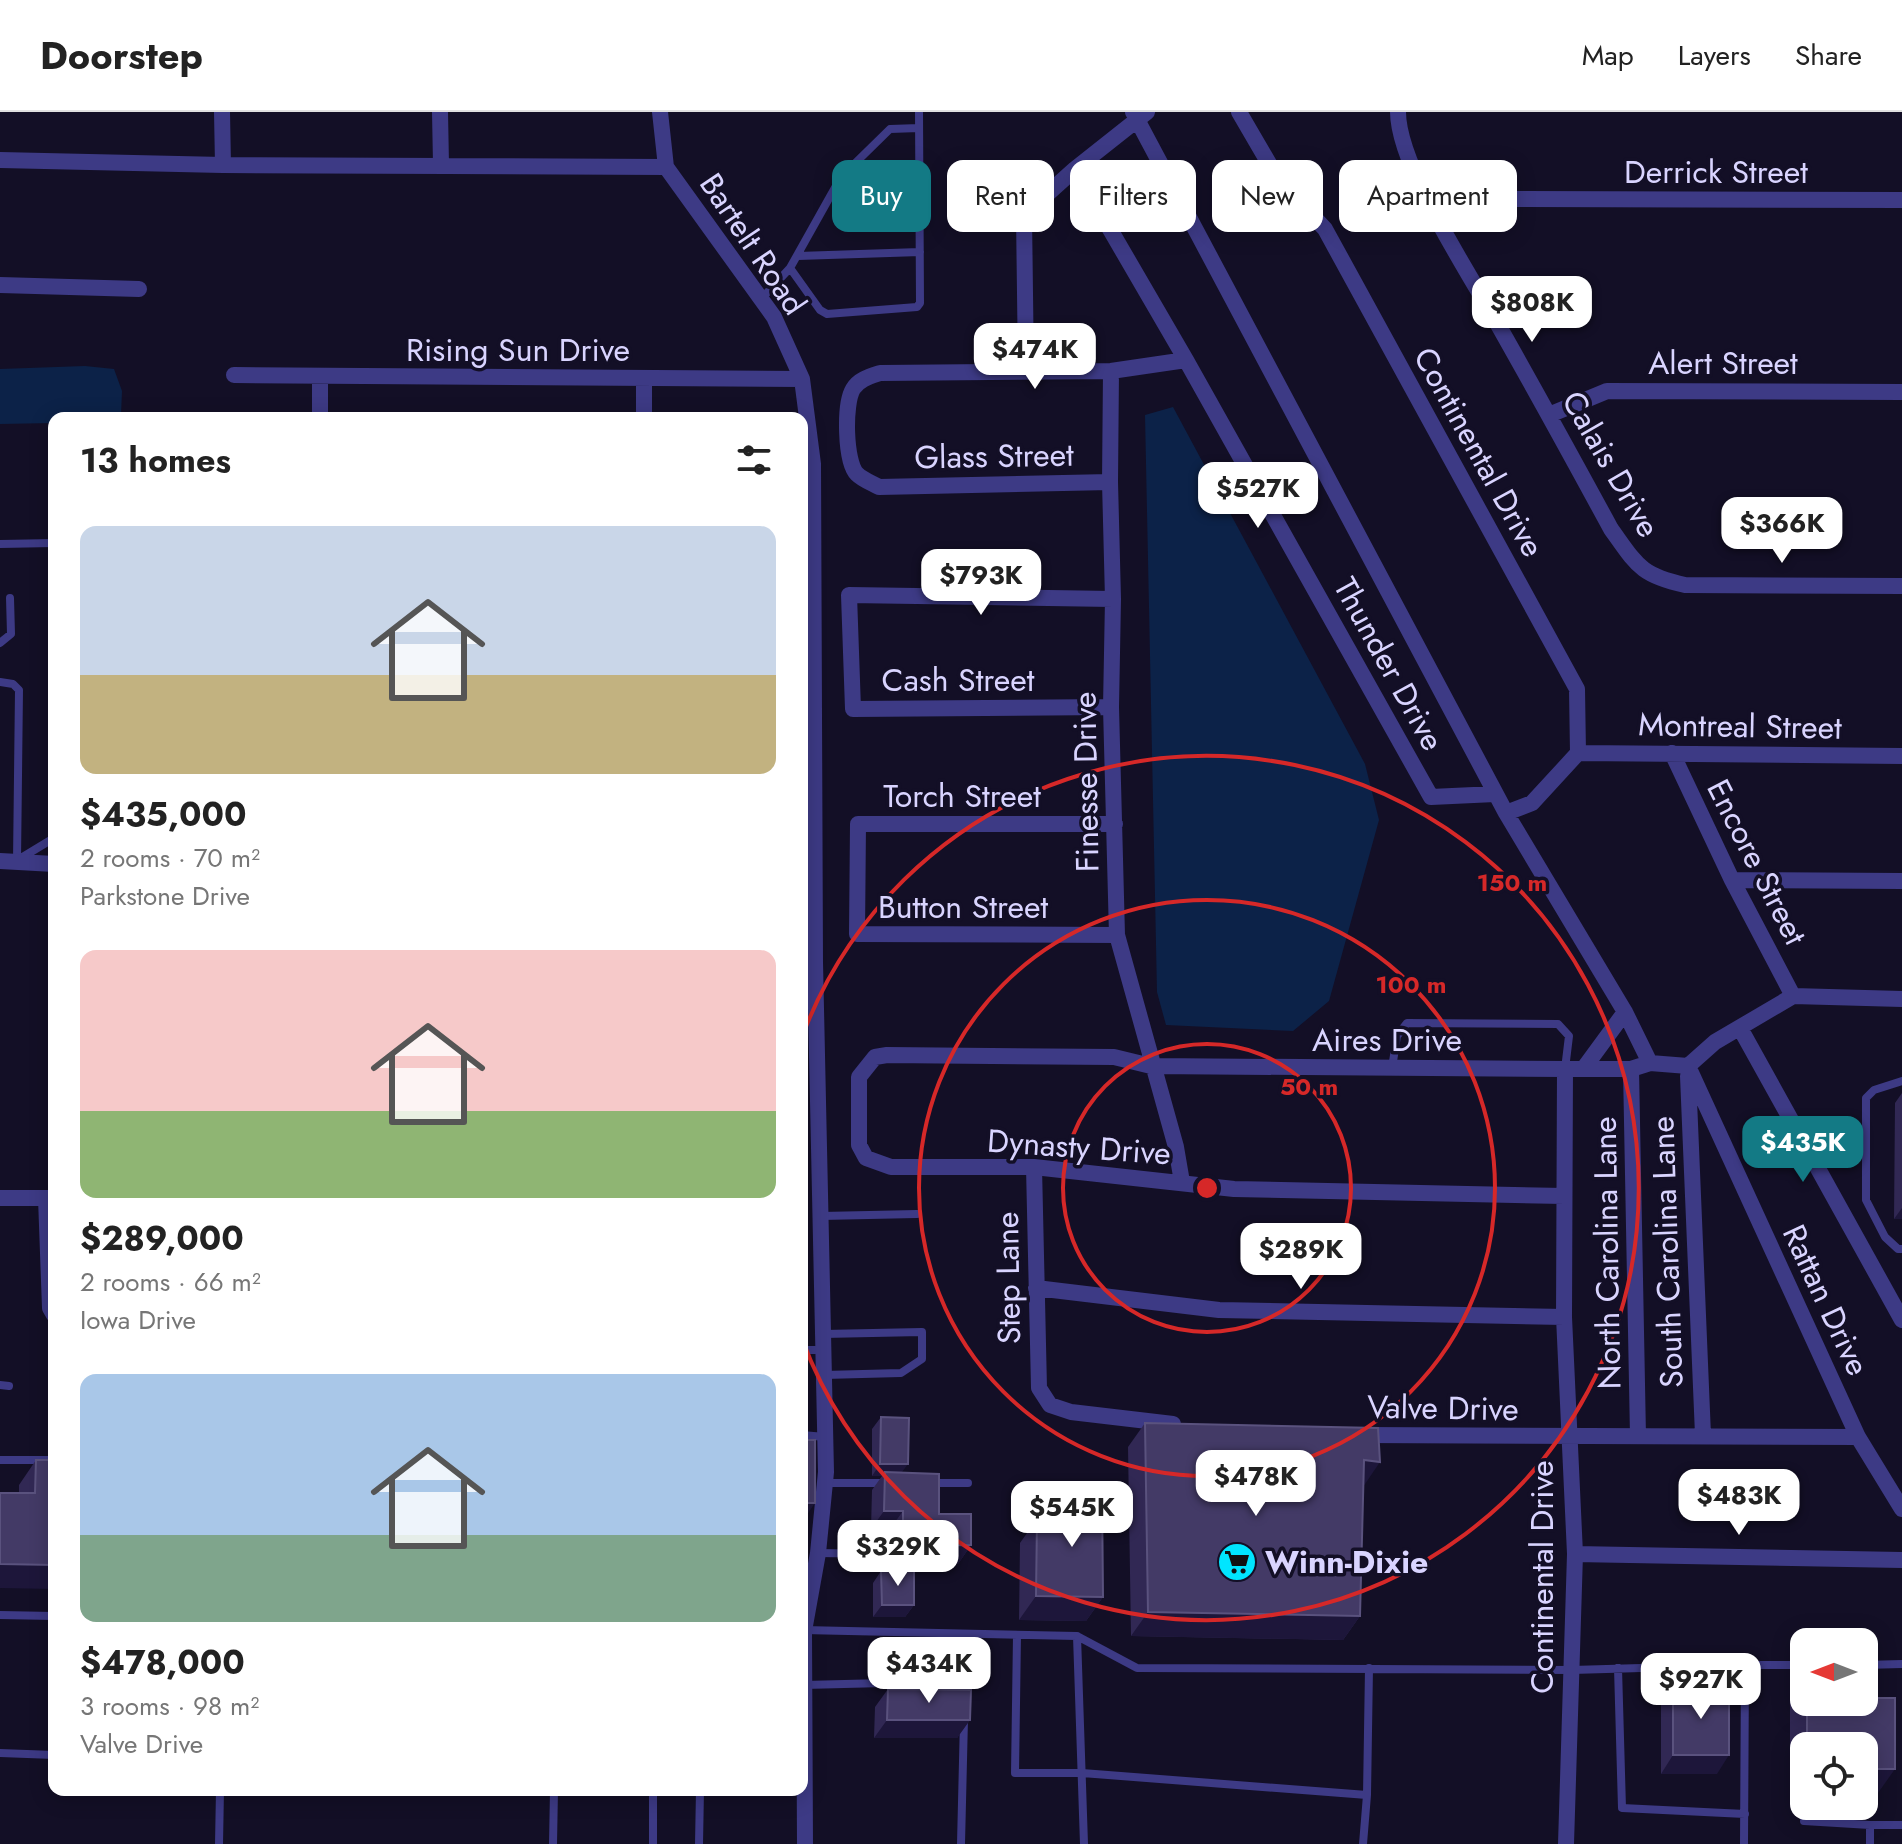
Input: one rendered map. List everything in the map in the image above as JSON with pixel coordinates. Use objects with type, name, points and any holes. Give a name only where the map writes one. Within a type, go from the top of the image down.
[{"type":"street","points":[[222,112],[223,165]]},
{"type":"street","points":[[440,112],[441,164]]},
{"type":"street","name":"Bartelt Road","points":[[660,112],[666,167],[774,317],[802,379],[806,412]]},
{"type":"street","name":"Continental Drive","points":[[1239,112],[1278,179],[1325,229],[1577,689],[1578,753]]},
{"type":"street","name":"Calais Drive","points":[[1398,112],[1398,126],[1410,160]]},
{"type":"street","points":[[1086,160],[1139,115],[1495,794],[1625,1012],[1650,1063]]},
{"type":"street","points":[[0,160],[223,165],[666,167]]},
{"type":"street","points":[[1070,174],[1024,215],[1026,371],[1111,371],[1186,360]]},
{"type":"street","name":"Derrick Street","points":[[1517,199],[1902,200]]},
{"type":"street","name":"Thunder Drive","points":[[1112,232],[1431,797],[1495,794]]},
{"type":"street","name":"Calais Drive","points":[[1445,232],[1611,529],[1640,569],[1659,579],[1685,585],[1902,586]]},
{"type":"street","points":[[0,285],[139,289]]},
{"type":"street","name":"Glass Street","points":[[1026,371],[880,373],[865,378],[854,387],[848,404],[849,459],[855,473],[879,487],[1110,482]]},
{"type":"street","name":"Finesse Drive","points":[[1111,371],[1111,707],[1117,935],[1176,1147],[1182,1182]]},
{"type":"street","name":"Rising Sun Drive","points":[[234,375],[802,379]]},
{"type":"street","points":[[320,376],[320,412]]},
{"type":"street","points":[[644,379],[644,412]]},
{"type":"street","name":"Alert Street","points":[[1549,415],[1607,391],[1902,392]]},
{"type":"street","name":"Bartelt Road","points":[[808,425],[813,464],[809,1009],[820,1216],[825,1437],[824,1483],[808,1593]]},
{"type":"street","name":"Cash Street","points":[[1111,707],[853,709],[849,595],[1113,599]]},
{"type":"street","points":[[1506,813],[1532,803],[1578,753]]},
{"type":"street","name":"Montreal Street","points":[[1578,753],[1902,756]]},
{"type":"street","name":"Encore Street","points":[[1672,753],[1732,880],[1793,996]]},
{"type":"street","name":"Torch Street","points":[[857,934],[858,824],[1115,824]]},
{"type":"street","points":[[9,861],[48,864]]},
{"type":"street","points":[[1732,880],[1902,881]]},
{"type":"street","name":"Button Street","points":[[857,934],[1117,935]]},
{"type":"street","points":[[1688,1066],[1715,1042],[1793,996],[1902,999]]},
{"type":"street","points":[[1584,1068],[1625,1012]]},
{"type":"street","points":[[1740,1028],[1902,1320]]},
{"type":"street","name":"Aires Drive","points":[[859,1077],[875,1057],[887,1055],[1114,1057],[1151,1066],[1565,1069],[1631,1069],[1650,1063],[1688,1066]]},
{"type":"street","name":"South Carolina Lane","points":[[1688,1066],[1703,1435]]},
{"type":"street","name":"Rattan Drive","points":[[1688,1066],[1858,1437],[1902,1509]]},
{"type":"street","name":"Continental Drive","points":[[1565,1069],[1564,1317],[1575,1554],[1566,1844]]},
{"type":"street","name":"North Carolina Lane","points":[[1631,1069],[1638,1436]]},
{"type":"street","name":"Dynasty Drive","points":[[859,1077],[859,1145],[866,1158],[891,1167],[1034,1167],[1234,1189],[1564,1196]]},
{"type":"street","name":"Step Lane","points":[[1034,1167],[1039,1388],[1050,1405],[1071,1412],[1186,1425]]},
{"type":"street","points":[[0,1198],[48,1198]]},
{"type":"street","points":[[1036,1288],[1219,1310],[1564,1317]]},
{"type":"street","name":"Valve Drive","points":[[1350,1435],[1858,1437]]},
{"type":"street","points":[[1575,1554],[1902,1560]]},
{"type":"street","name":"Bartelt Road","points":[[805,1796],[805,1844]]},
{"type":"lane","points":[[790,268],[820,310],[827,314],[917,307],[920,303],[919,112]]},
{"type":"lane","points":[[761,299],[790,268],[835,186],[856,161],[890,129],[919,128]]},
{"type":"lane","points":[[798,256],[920,252]]},
{"type":"lane","points":[[0,544],[48,543]]},
{"type":"lane","points":[[0,643],[11,634],[10,598]]},
{"type":"lane","points":[[0,682],[13,684],[19,690],[9,861]]},
{"type":"lane","points":[[9,861],[48,841]]},
{"type":"lane","points":[[1392,1068],[1397,1036],[1407,1023],[1543,1023],[1558,1024],[1569,1036],[1565,1069]]},
{"type":"lane","points":[[1902,1081],[1874,1090],[1866,1098],[1866,1200],[1885,1237],[1902,1249]]},
{"type":"lane","points":[[820,1216],[917,1214]]},
{"type":"lane","points":[[808,1348],[823,1342],[922,1332],[922,1359],[901,1373],[824,1375]]},
{"type":"lane","points":[[808,1436],[825,1437]]},
{"type":"lane","points":[[0,1460],[48,1460]]},
{"type":"lane","points":[[824,1483],[890,1483]]},
{"type":"lane","points":[[921,1483],[968,1483]]},
{"type":"lane","points":[[812,1564],[883,1554]]},
{"type":"lane","points":[[0,1615],[48,1616]]},
{"type":"lane","points":[[808,1630],[1077,1636],[1137,1668],[1572,1670],[1790,1665]]},
{"type":"lane","points":[[961,1844],[967,1634]]},
{"type":"lane","points":[[1017,1635],[1015,1773],[1082,1773],[1367,1795]]},
{"type":"lane","points":[[1077,1636],[1084,1844]]},
{"type":"lane","points":[[1878,1665],[1902,1664]]},
{"type":"lane","points":[[1744,1844],[1745,1665]]},
{"type":"lane","points":[[1363,1844],[1369,1668]]},
{"type":"lane","points":[[1618,1668],[1622,1808],[1745,1814]]},
{"type":"lane","points":[[808,1685],[965,1681]]},
{"type":"lane","points":[[0,1753],[48,1755]]},
{"type":"lane","points":[[219,1844],[220,1796]]},
{"type":"lane","points":[[553,1844],[554,1796]]},
{"type":"lane","points":[[653,1796],[653,1844]]},
{"type":"lane","points":[[699,1844],[700,1796]]},
{"type":"lane","points":[[1804,1821],[1902,1825]]},
{"type":"lane","points":[[1870,1825],[1870,1844]]},
{"type":"water","points":[[85,366],[114,369],[122,391],[121,412],[48,412],[48,423],[0,424],[0,369]]},
{"type":"water","points":[[1173,407],[1365,764],[1379,820],[1329,1001],[1293,1031],[1166,1025],[1157,992],[1145,415]]},
{"type":"building","points":[[881,1417],[909,1418],[908,1464],[880,1464]]},
{"type":"building","name":"Winn-Dixie","points":[[1145,1423],[1378,1428],[1380,1462],[1364,1460],[1360,1616],[1148,1612]]},
{"type":"building","points":[[808,1440],[815,1440],[815,1503],[808,1503]]},
{"type":"building","points":[[36,1460],[48,1460],[48,1565],[0,1564],[0,1493],[35,1493]]},
{"type":"building","points":[[885,1472],[939,1474],[939,1514],[971,1514],[971,1545],[903,1546],[903,1511],[884,1511]]},
{"type":"building","points":[[1102,1492],[1103,1597],[1036,1596],[1037,1519],[1063,1520],[1062,1494]]},
{"type":"building","points":[[914,1570],[914,1605],[882,1605],[881,1571]]},
{"type":"building","points":[[1673,1687],[1729,1687],[1729,1755],[1673,1755]]},
{"type":"building","points":[[888,1689],[971,1690],[970,1720],[887,1720]]},
{"type":"building","points":[[1878,1698],[1895,1698],[1895,1769],[1878,1769],[1878,1732],[1807,1732],[1807,1716],[1878,1716]]},
{"type":"place","name":"Winn-Dixie","points":[[1237,1562]]}]
